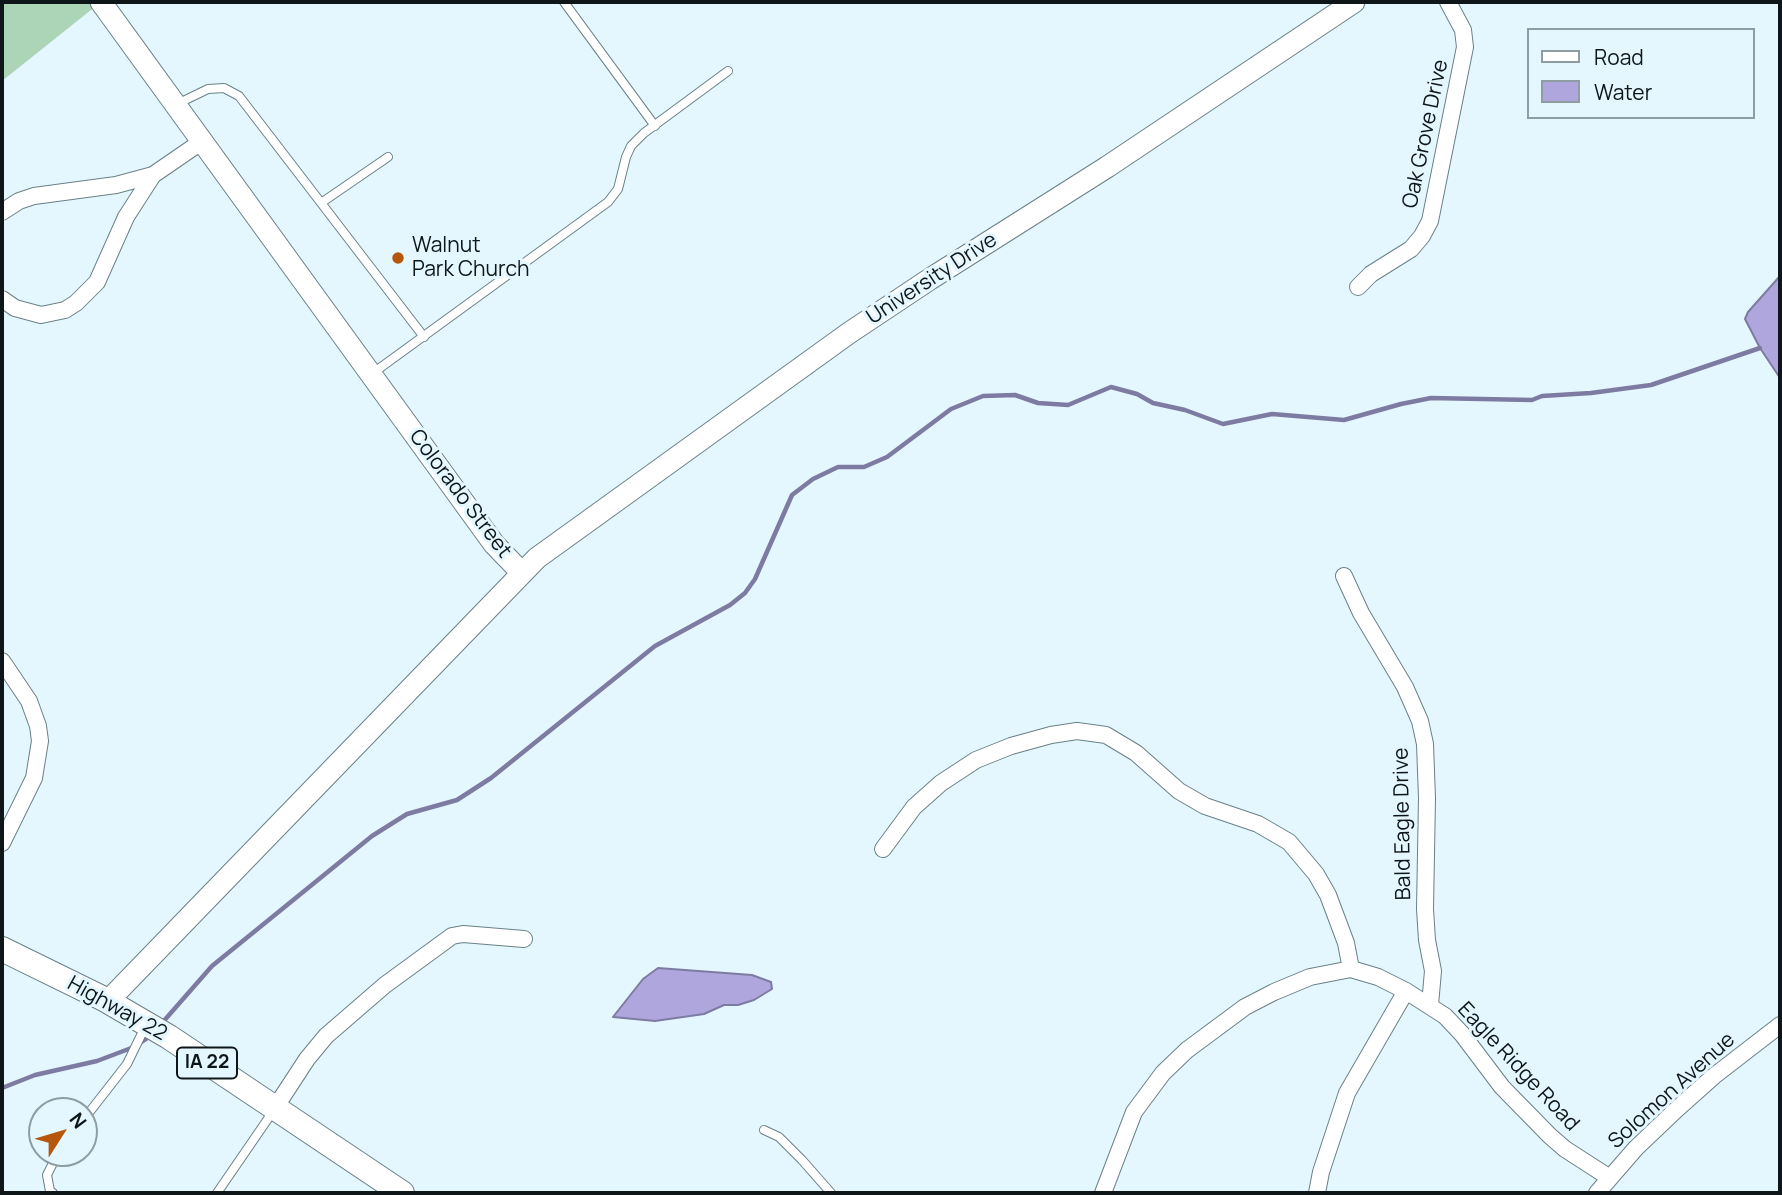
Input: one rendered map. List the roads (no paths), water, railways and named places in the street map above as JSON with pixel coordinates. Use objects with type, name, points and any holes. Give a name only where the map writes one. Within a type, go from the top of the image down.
[{"type":"main road","name":"Highway 22","points":[[2,949],[108,1001],[147,1024],[402,1193]]},
{"type":"street","name":"Colorado Street","points":[[101,2],[494,544],[521,572],[108,1001]]},
{"type":"street","name":"University Drive","points":[[521,572],[849,333],[1107,167],[1354,2]]},
{"type":"street","name":"Oak Grove Drive","points":[[1358,287],[1371,274],[1411,249],[1430,221],[1465,47],[1460,23],[1448,2]]},
{"type":"street","points":[[2,212],[19,201],[34,196],[116,185],[153,175],[201,142]]},
{"type":"street","points":[[2,299],[15,309],[41,315],[65,310],[76,303],[97,282],[127,217],[153,175]]},
{"type":"street","name":"Bald Eagle Drive","points":[[1344,576],[1361,613],[1405,687],[1420,721],[1425,744],[1425,909],[1433,971],[1430,1005]]},
{"type":"street","points":[[2,661],[29,701],[40,741],[34,778],[2,844]]},
{"type":"street","points":[[883,849],[914,807],[960,769],[1011,746],[1051,735],[1076,731],[1094,732],[1124,744],[1188,796],[1205,806],[1258,824],[1289,842],[1316,874],[1328,895],[1346,943],[1351,969],[1318,975],[1275,992],[1245,1007],[1186,1050],[1163,1073],[1134,1112],[1103,1193]]},
{"type":"street","points":[[275,1108],[307,1059],[326,1037],[385,985],[452,936],[463,934],[524,939]]},
{"type":"street","name":"Eagle Ridge Road","points":[[1351,969],[1378,977],[1406,991],[1445,1016],[1502,1087],[1549,1136],[1610,1178]]},
{"type":"street","points":[[1317,1193],[1321,1172],[1347,1093],[1406,991]]},
{"type":"street","name":"Solomon Avenue","points":[[1597,1193],[1636,1148],[1677,1109],[1714,1076],[1780,1025]]},
{"type":"lane","points":[[564,2],[655,126]]},
{"type":"lane","points":[[371,375],[608,202],[618,189],[631,146],[644,133],[728,71]]},
{"type":"lane","points":[[175,105],[208,89],[224,88],[239,96],[424,337]]},
{"type":"lane","points":[[321,203],[388,157]]},
{"type":"lane","points":[[98,1101],[127,1064],[147,1024]]},
{"type":"lane","points":[[217,1193],[275,1108]]},
{"type":"lane","points":[[764,1130],[779,1137],[831,1193]]},
{"type":"lane","points":[[51,1167],[47,1175],[50,1191],[53,1193]]},
{"type":"water","points":[[1780,276],[1780,378],[1745,319]]},
{"type":"water","points":[[658,968],[752,975],[771,982],[772,989],[754,1000],[738,1005],[724,1005],[704,1014],[655,1021],[613,1017],[643,979]]},
{"type":"waterway","points":[[162,1023],[212,966],[372,836],[407,814],[457,800],[491,778],[655,646],[730,605],[745,593],[755,579],[792,495],[813,479],[838,467],[864,467],[887,457],[951,409],[983,396],[1015,395],[1038,403],[1068,405],[1111,387],[1223,424],[1272,414],[1344,420],[1431,398],[1532,400],[1542,396],[1651,385],[1760,348]]},
{"type":"waterway","points":[[2,1088],[35,1075],[97,1061],[134,1047],[149,1037]]},
{"type":"place","name":"Walnut Park Church","points":[[398,258]]}]
